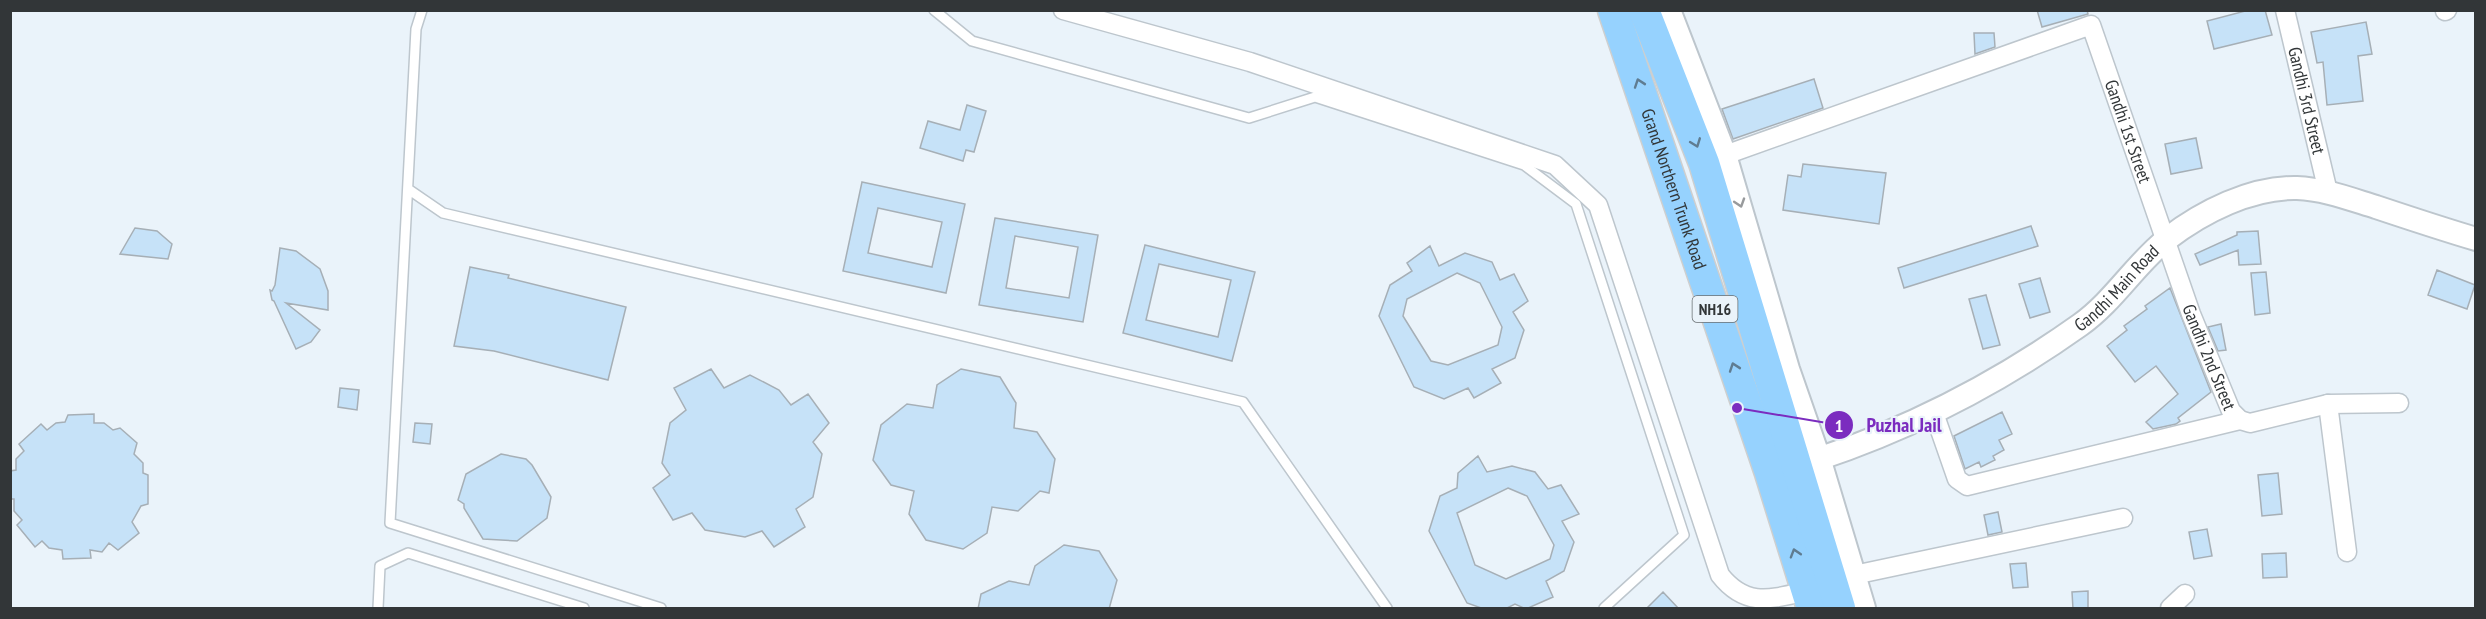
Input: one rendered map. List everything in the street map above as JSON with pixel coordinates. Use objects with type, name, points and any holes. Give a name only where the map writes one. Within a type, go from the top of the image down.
[{"type":"highway","name":"Grand Northern Trunk Road","points":[[1613,10],[1796,466],[1809,600]]},
{"type":"highway","name":"Grand Northern Trunk Road","points":[[1644,10],[1704,163],[1840,609]]},
{"type":"street","points":[[1063,10],[1250,62],[1555,165],[1598,205],[1720,575],[1731,590],[1761,604],[1809,600]]},
{"type":"street","points":[[1670,10],[1725,155],[1788,369],[1796,466],[1854,575],[1863,609]]},
{"type":"street","name":"Gandhi 3rd Street","points":[[2285,10],[2328,192]]},
{"type":"street","name":"Gandhi 1st Street","points":[[1725,155],[2091,25],[2166,239]]},
{"type":"street","name":"Gandhi Main Road","points":[[1796,466],[1876,438],[1934,413],[2082,324],[2114,296],[2166,239],[2218,208],[2251,195],[2295,188],[2328,192],[2475,239]]},
{"type":"street","name":"Gandhi 2nd Street","points":[[2166,239],[2191,314],[2231,411],[2240,420],[2250,423],[2328,404],[2399,403]]},
{"type":"street","points":[[2328,404],[2347,552]]},
{"type":"street","points":[[1934,413],[1957,479],[1967,486],[2240,420]]},
{"type":"street","points":[[1854,575],[2123,518]]},
{"type":"street","points":[[2170,609],[2185,594]]},
{"type":"lane","points":[[422,10],[416,29],[390,523],[661,609]]},
{"type":"lane","points":[[934,10],[972,41],[1249,118],[1315,97],[1524,165],[1576,204],[1684,535],[1604,609]]},
{"type":"lane","points":[[408,189],[443,213],[1243,402],[1387,609]]},
{"type":"lane","points":[[378,609],[380,566],[408,554],[584,609]]},
{"type":"building","points":[[2037,10],[2087,10],[2088,14],[2042,27]]},
{"type":"building","points":[[2249,10],[2265,10],[2272,35],[2214,49],[2207,21]]},
{"type":"building","points":[[2366,22],[2372,54],[2358,56],[2363,101],[2327,105],[2323,62],[2317,63],[2311,32]]},
{"type":"building","points":[[1974,33],[1994,33],[1995,47],[1975,54]]},
{"type":"building","points":[[1814,79],[1823,108],[1733,139],[1722,109]]},
{"type":"building","points":[[967,105],[986,111],[974,152],[966,150],[963,161],[920,148],[928,121],[960,130]]},
{"type":"building","points":[[2196,138],[2202,168],[2171,174],[2165,144]]},
{"type":"building","points":[[1803,164],[1886,173],[1879,224],[1783,210],[1788,175],[1801,177]]},
{"type":"building","points":[[862,182],[965,204],[946,293],[843,271]],"holes":[[[878,208],[942,222],[932,267],[868,253]]]},
{"type":"building","points":[[995,218],[1098,235],[1083,322],[979,305]],"holes":[[[1015,236],[1078,247],[1069,298],[1006,288]]]},
{"type":"building","points":[[2031,226],[2038,246],[1904,288],[1898,268]]},
{"type":"building","points":[[135,228],[157,231],[172,244],[168,259],[120,254]]},
{"type":"building","points":[[2258,231],[2261,264],[2239,265],[2238,250],[2200,265],[2195,254],[2237,235],[2237,232]]},
{"type":"building","points":[[1145,245],[1255,272],[1232,361],[1123,333]],"holes":[[[1159,264],[1231,280],[1218,337],[1146,320]]]},
{"type":"building","points":[[1430,246],[1439,266],[1465,253],[1492,262],[1500,280],[1514,274],[1528,301],[1513,312],[1524,330],[1515,358],[1492,369],[1501,383],[1474,398],[1468,388],[1444,399],[1414,387],[1379,316],[1390,285],[1412,271],[1407,263]],"holes":[[[1457,273],[1480,283],[1502,327],[1498,345],[1448,365],[1431,361],[1403,316],[1407,299]]]},
{"type":"building","points":[[280,248],[296,251],[320,269],[328,291],[328,310],[286,303],[320,330],[311,342],[296,349],[272,300],[270,290],[272,291],[275,285]]},
{"type":"building","points":[[470,267],[509,275],[508,278],[626,307],[608,380],[494,351],[454,346]]},
{"type":"building","points":[[2437,270],[2475,285],[2467,309],[2428,295]]},
{"type":"building","points":[[2266,272],[2270,313],[2255,315],[2251,273]]},
{"type":"building","points":[[2040,278],[2050,312],[2030,318],[2019,284]]},
{"type":"building","points":[[2170,288],[2211,392],[2178,418],[2180,421],[2176,424],[2153,429],[2146,422],[2178,394],[2156,366],[2135,382],[2107,346],[2127,330],[2124,326],[2147,309],[2145,306]]},
{"type":"building","points":[[1986,295],[2000,345],[1983,349],[1969,299]]},
{"type":"building","points":[[2221,324],[2226,350],[2218,351],[2208,327]]},
{"type":"building","points":[[711,369],[724,388],[750,375],[779,390],[791,405],[808,394],[829,423],[813,442],[822,454],[813,497],[796,509],[805,527],[774,547],[762,531],[745,537],[705,530],[692,513],[673,520],[653,488],[670,475],[662,463],[670,423],[686,410],[674,388]]},
{"type":"building","points":[[961,369],[1000,377],[1016,403],[1014,428],[1037,432],[1055,459],[1049,493],[1040,491],[1018,511],[992,507],[987,533],[963,549],[926,540],[909,514],[914,491],[891,485],[873,460],[881,425],[907,404],[933,408],[937,385]]},
{"type":"building","points":[[340,388],[359,390],[357,410],[338,407]]},
{"type":"building","points":[[2002,412],[2012,434],[1999,440],[2004,450],[1993,456],[1995,460],[1981,467],[1979,462],[1965,469],[1954,436]]},
{"type":"building","points":[[94,414],[94,423],[104,423],[113,430],[120,428],[137,443],[134,454],[143,463],[143,473],[148,475],[148,504],[141,506],[132,522],[139,533],[118,550],[109,543],[102,552],[90,550],[91,558],[63,559],[62,550],[49,548],[42,541],[35,547],[17,525],[22,520],[14,511],[14,499],[10,499],[10,471],[16,470],[16,459],[24,451],[19,444],[41,424],[47,430],[56,423],[65,422],[68,415]]},
{"type":"building","points":[[415,423],[432,424],[430,444],[413,442]]},
{"type":"building","points":[[501,454],[526,459],[551,497],[547,518],[517,541],[483,539],[464,508],[464,504],[458,500],[466,474]]},
{"type":"building","points":[[1478,456],[1487,472],[1512,466],[1535,472],[1548,489],[1561,485],[1579,514],[1562,521],[1574,542],[1564,571],[1546,581],[1553,597],[1526,609],[1515,604],[1505,609],[1484,609],[1467,603],[1429,531],[1440,496],[1457,488],[1458,473]],"holes":[[[1508,488],[1527,496],[1554,545],[1550,559],[1506,579],[1475,565],[1457,513]]]},
{"type":"building","points":[[2278,473],[2282,514],[2262,516],[2258,475]]},
{"type":"building","points":[[1998,512],[2002,532],[1988,535],[1984,515]]},
{"type":"building","points":[[2207,529],[2212,556],[2194,559],[2189,532]]},
{"type":"building","points":[[1064,545],[1099,551],[1117,580],[1109,609],[978,609],[981,594],[1009,581],[1029,585],[1035,566]]},
{"type":"building","points":[[2286,553],[2287,577],[2263,578],[2262,554]]},
{"type":"building","points":[[2026,563],[2028,587],[2013,588],[2010,564]]},
{"type":"building","points":[[2088,591],[2088,609],[2073,609],[2072,592]]},
{"type":"building","points":[[1663,592],[1679,609],[1646,609]]},
{"type":"place","name":"Puzhal Jail","points":[[1737,408]]}]
